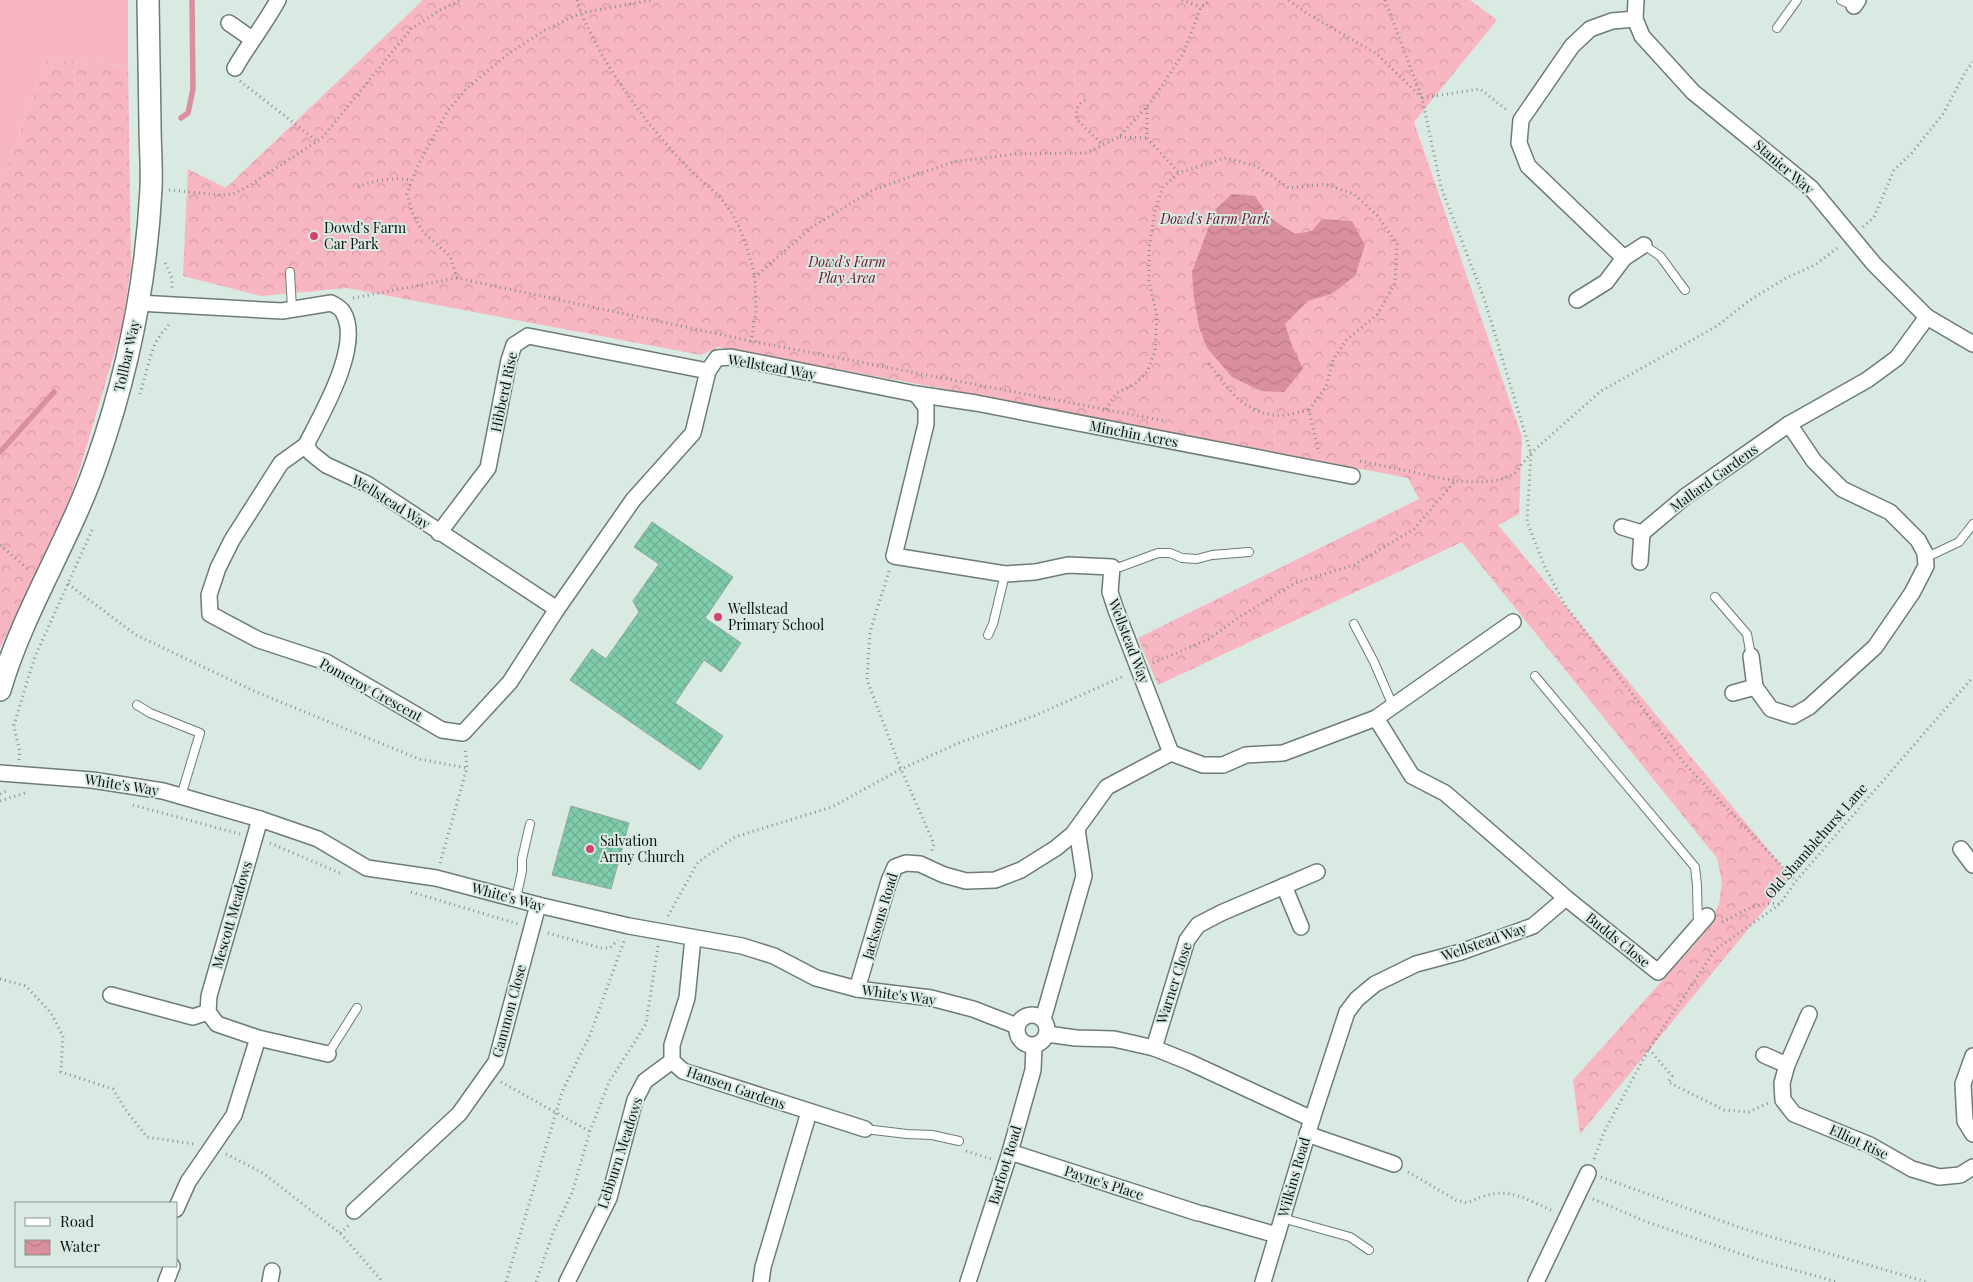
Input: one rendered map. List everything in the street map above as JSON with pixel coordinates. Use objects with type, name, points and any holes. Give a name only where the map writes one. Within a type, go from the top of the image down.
[{"type":"main road","name":"Tollbar Way","points":[[0,690],[19,638],[57,558],[97,463],[128,360],[138,303],[151,187],[148,0]]},
{"type":"street","points":[[235,68],[278,0]]},
{"type":"street","points":[[1624,258],[1528,166],[1519,144],[1521,120],[1572,46],[1590,29],[1612,21],[1635,19],[1636,0]]},
{"type":"street","name":"Stanier Way","points":[[1635,19],[1642,36],[1693,92],[1811,188],[1874,264],[1927,317],[1973,344]]},
{"type":"street","points":[[229,23],[252,39]]},
{"type":"street","points":[[1576,300],[1606,282],[1624,258],[1644,245]]},
{"type":"street","points":[[138,303],[282,310],[331,303],[342,310],[348,323],[348,341],[343,367],[306,446]]},
{"type":"street","name":"Mallard Gardens","points":[[1642,533],[1686,496],[1789,424],[1867,380],[1897,358],[1927,317]]},
{"type":"street","name":"Hibberd Rise","points":[[439,532],[488,468],[509,360],[514,345],[528,336],[708,371]]},
{"type":"street","name":"Wellstead Way","points":[[306,446],[311,453],[326,465],[367,484],[557,608],[633,500],[694,433],[708,371],[717,358],[731,357],[916,394]]},
{"type":"street","points":[[916,394],[926,407],[926,424],[894,556],[1004,574],[1035,572],[1068,565],[1112,567]]},
{"type":"street","name":"Minchin Acres","points":[[916,394],[976,403],[1352,476]]},
{"type":"street","points":[[1751,656],[1755,687],[1771,709],[1793,716],[1809,707],[1875,647],[1912,593],[1926,566],[1925,553],[1918,540],[1890,512],[1842,489],[1814,461],[1789,424]]},
{"type":"street","name":"Pomeroy Crescent","points":[[306,446],[282,463],[232,540],[218,568],[208,595],[210,614],[259,640],[326,662],[442,730],[464,732]]},
{"type":"street","points":[[1622,527],[1642,533],[1640,562]]},
{"type":"street","name":"Wellstead Way","points":[[1112,567],[1110,592],[1171,753]]},
{"type":"street","points":[[464,732],[510,682],[557,608]]},
{"type":"street","points":[[1171,753],[1203,765],[1223,765],[1246,755],[1283,753],[1376,718],[1513,622]]},
{"type":"street","points":[[1733,692],[1755,687]]},
{"type":"street","points":[[1376,718],[1412,776],[1445,793],[1566,898]]},
{"type":"street","name":"Jacksons Road","points":[[858,989],[894,867],[906,863],[920,864],[966,881],[996,880],[1021,870],[1056,848],[1077,829],[1107,788],[1171,753]]},
{"type":"street","name":"White's Way","points":[[0,773],[92,780],[163,791],[260,819],[318,839],[367,868],[436,878],[538,905],[629,926],[750,948],[774,956],[816,978],[858,989],[931,998],[973,1009],[1017,1026]]},
{"type":"street","name":"Mescott Meadows","points":[[208,1012],[209,996],[260,819]]},
{"type":"street","points":[[1043,1019],[1084,876],[1077,829]]},
{"type":"street","points":[[1961,849],[1973,865]]},
{"type":"street","name":"Warner Close","points":[[1154,1048],[1187,940],[1198,925],[1221,913],[1317,872]]},
{"type":"street","points":[[1284,886],[1301,927]]},
{"type":"street","name":"Wellstead Way","points":[[1309,1126],[1347,1012],[1358,999],[1375,984],[1416,964],[1461,952],[1533,926],[1566,898]]},
{"type":"street","name":"Budds Close","points":[[1566,898],[1658,972],[1703,922]]},
{"type":"street","name":"Gammon Close","points":[[354,1211],[459,1114],[496,1062],[538,905]]},
{"type":"street","name":"Hansen Gardens","points":[[694,938],[687,998],[672,1045],[672,1061],[683,1071],[865,1129]]},
{"type":"street","points":[[112,994],[193,1017],[208,1012],[217,1024],[258,1038],[328,1054]]},
{"type":"street","points":[[1783,1094],[1782,1083],[1787,1065],[1809,1014]]},
{"type":"street","points":[[1037,1015],[1046,1023],[1047,1034],[1044,1040],[1034,1046],[1026,1044],[1018,1036],[1017,1026],[1026,1016],[1037,1015]]},
{"type":"street","points":[[1047,1034],[1076,1038],[1114,1039],[1154,1048],[1189,1062],[1309,1126],[1394,1164]]},
{"type":"street","points":[[178,1204],[188,1182],[234,1115],[258,1038]]},
{"type":"street","name":"Barfoot Road","points":[[968,1282],[1008,1158],[1033,1070],[1034,1046]]},
{"type":"street","points":[[1764,1055],[1787,1065]]},
{"type":"street","points":[[1973,1056],[1963,1084],[1965,1121],[1973,1134]]},
{"type":"street","name":"Lebburn Meadows","points":[[567,1282],[609,1198],[635,1100],[645,1081],[672,1061]]},
{"type":"street","name":"Elliot Rise","points":[[1783,1094],[1783,1100],[1794,1114],[1870,1145],[1912,1169],[1939,1177],[1960,1175],[1973,1168]]},
{"type":"street","points":[[761,1282],[763,1267],[809,1112]]},
{"type":"street","name":"Wilkins Road","points":[[1264,1282],[1309,1126]]},
{"type":"street","name":"Payne's Place","points":[[1008,1158],[1200,1214]]},
{"type":"street","points":[[1536,1282],[1588,1172]]},
{"type":"street","name":"Wilkins Road","points":[[1200,1214],[1277,1236]]},
{"type":"street","points":[[166,1282],[172,1267]]},
{"type":"lane","points":[[1777,28],[1797,0]]},
{"type":"lane","points":[[1644,245],[1660,256],[1685,290]]},
{"type":"lane","points":[[290,272],[292,309]]},
{"type":"lane","points":[[1925,558],[1959,542],[1973,524]]},
{"type":"lane","points":[[1112,567],[1120,567],[1158,553],[1170,553],[1182,558],[1196,559],[1212,555],[1249,552]]},
{"type":"lane","points":[[988,635],[993,624],[1004,574]]},
{"type":"lane","points":[[1715,597],[1747,634],[1751,656]]},
{"type":"lane","points":[[1354,624],[1374,662],[1393,706]]},
{"type":"lane","points":[[1535,676],[1695,867],[1703,922]]},
{"type":"lane","points":[[137,705],[150,713],[200,732],[180,796]]},
{"type":"lane","points":[[516,899],[530,824]]},
{"type":"lane","points":[[328,1054],[356,1008]]},
{"type":"lane","points":[[865,1129],[932,1135],[959,1141]]},
{"type":"lane","points":[[1282,1218],[1350,1237],[1370,1250]]},
{"type":"path","points":[[151,187],[220,195],[233,194],[247,188],[322,138],[411,29],[442,8],[461,0]]},
{"type":"path","points":[[577,0],[581,13],[608,66],[656,133],[693,173],[723,201],[744,237],[755,277],[756,310],[747,360]]},
{"type":"path","points":[[458,278],[450,256],[423,232],[413,214],[408,194],[411,180],[447,112],[467,88],[507,55],[543,30],[581,13],[652,0]]},
{"type":"path","points":[[1182,0],[1201,7]]},
{"type":"path","points":[[755,277],[812,228],[872,190],[953,162],[1015,154],[1086,153],[1119,137],[1147,107],[1183,54],[1201,7],[1210,0]]},
{"type":"path","points":[[1289,0],[1306,13],[1377,54],[1422,98]]},
{"type":"path","points":[[1385,0],[1422,98],[1441,186],[1484,298],[1531,452],[1526,522],[1545,567],[1565,606],[1684,763],[1796,881]]},
{"type":"path","points":[[1356,461],[1454,481],[1481,482],[1500,480],[1514,474],[1531,452],[1601,392],[1717,326],[1750,300],[1786,278],[1815,265],[1851,238],[1874,217],[1894,170],[1911,154],[1943,114],[1966,70],[1973,62]]},
{"type":"path","points":[[235,68],[236,76],[239,80],[317,141]]},
{"type":"path","points":[[1422,98],[1480,90],[1521,120]]},
{"type":"path","points":[[1085,100],[1076,109],[1077,120],[1103,145]]},
{"type":"path","points":[[1147,107],[1147,138],[1179,173]]},
{"type":"path","points":[[1119,137],[1147,138]]},
{"type":"path","points":[[1106,408],[1117,393],[1136,383],[1147,372],[1155,352],[1157,316],[1149,281],[1149,248],[1155,211],[1163,188],[1179,173],[1226,158],[1256,166],[1289,188],[1326,184],[1354,194],[1377,215],[1397,244],[1394,283],[1377,315],[1347,339],[1333,360],[1326,387],[1309,410],[1274,416],[1247,406],[1226,386],[1209,363]]},
{"type":"path","points":[[358,187],[371,182],[392,179],[411,180]]},
{"type":"path","points":[[331,303],[458,278],[751,341],[1106,408],[1170,422]]},
{"type":"path","points":[[1309,410],[1320,453],[1310,452]]},
{"type":"path","points":[[536,1282],[554,1230],[572,1193],[590,1131],[609,1082],[646,1024],[660,931],[698,862],[735,837],[832,807],[901,768],[961,742],[1034,716],[1209,639],[1238,618],[1295,583],[1354,565],[1414,529],[1454,481]]},
{"type":"path","points":[[0,545],[28,569],[57,558],[68,584],[136,635],[254,691],[419,759],[467,768]]},
{"type":"path","points":[[894,556],[870,632],[867,680],[901,768]]},
{"type":"path","name":"Old Shamblehurst Lane","points":[[1588,1172],[1604,1132],[1649,1050],[1715,950],[1780,904],[1796,881],[1973,677]]},
{"type":"path","points":[[436,878],[467,768],[464,732]]},
{"type":"path","points":[[1703,922],[1710,928],[1752,906],[1770,903],[1780,904]]},
{"type":"path","points":[[506,1282],[562,1092],[590,1035],[629,926]]},
{"type":"path","points":[[0,980],[26,986],[52,1013],[63,1036],[61,1072],[113,1089],[125,1109],[147,1137],[213,1148],[262,1173],[340,1233],[383,1282]]},
{"type":"path","points":[[1649,1050],[1672,1076],[1668,1082],[1724,1110],[1749,1112],[1783,1094]]},
{"type":"path","points":[[487,1075],[590,1131]]},
{"type":"path","points":[[959,1141],[966,1151],[1008,1158]]},
{"type":"path","points":[[1394,1164],[1456,1200],[1468,1203],[1484,1194],[1506,1192],[1567,1217]]},
{"type":"path","points":[[1588,1172],[1741,1228],[1927,1282]]},
{"type":"path","points":[[1578,1193],[1647,1222],[1762,1261],[1838,1282]]},
{"type":"green space","points":[[0,0],[128,0],[128,65],[46,61],[0,186]]},
{"type":"green space","name":"Dowd's Farm Park","points":[[423,0],[1470,0],[1497,20],[1414,122],[1522,437],[1519,514],[1498,525],[1791,877],[1580,1134],[1573,1080],[1704,934],[1719,904],[1722,882],[1717,858],[1462,542],[1158,685],[1138,638],[1419,499],[1408,478],[718,347],[701,355],[347,288],[261,296],[183,276],[188,169],[226,188]]},
{"type":"green space","points":[[46,61],[128,65],[131,266],[122,327],[66,509],[0,648],[0,186]]},
{"type":"water","points":[[1232,194],[1255,196],[1270,218],[1295,234],[1312,231],[1322,219],[1352,221],[1365,245],[1355,276],[1331,294],[1308,301],[1285,324],[1292,346],[1303,369],[1284,392],[1261,391],[1232,377],[1207,348],[1199,327],[1192,272],[1215,210]]},
{"type":"building","points":[[652,522],[733,577],[705,618],[741,643],[721,672],[704,660],[675,703],[723,736],[700,770],[570,680],[592,649],[606,659],[639,612],[633,601],[659,564],[634,547]]},
{"type":"building","name":"Salvation Army Church","points":[[571,806],[629,823],[611,889],[552,875]]},
{"type":"waterway","points":[[181,118],[188,113],[193,89],[192,0]]},
{"type":"waterway","points":[[0,452],[54,392]]},
{"type":"place","name":"Dowd's Farm Car Park","points":[[314,236]]},
{"type":"place","name":"Wellstead Primary School","points":[[718,617]]},
{"type":"place","name":"Salvation Army Church","points":[[590,849]]},
{"type":"park label","name":"Dowd's Farm Play Area","points":[[847,270]]}]
